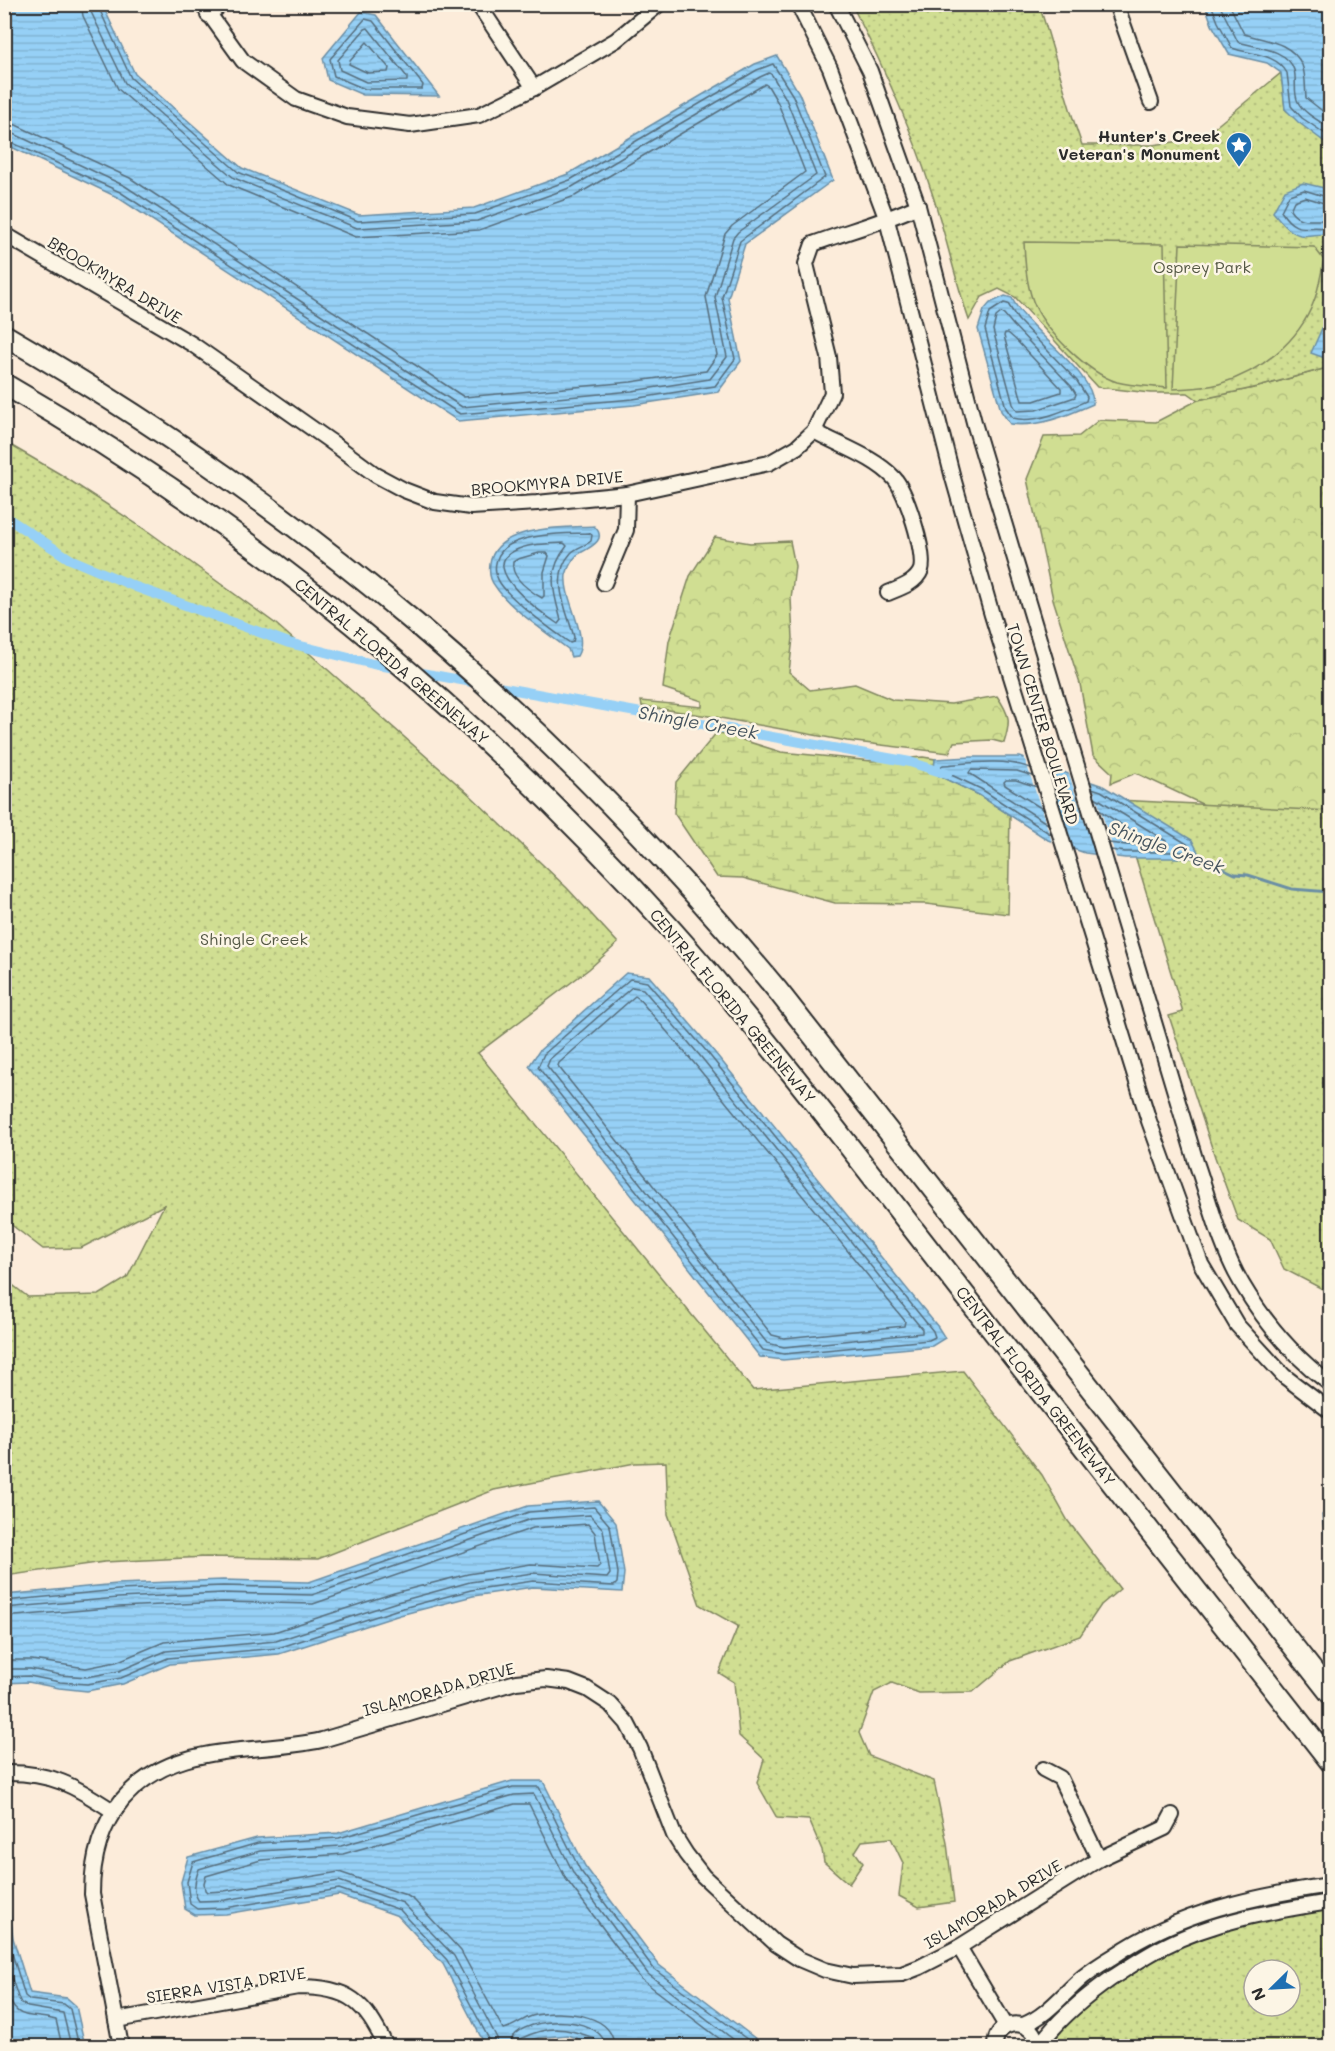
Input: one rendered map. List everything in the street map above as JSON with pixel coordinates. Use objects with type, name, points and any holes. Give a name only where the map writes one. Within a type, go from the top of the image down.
[{"type":"highway","points":[[4,335],[139,416],[233,480],[341,560],[458,658],[585,777],[660,855],[740,945],[850,1081],[1330,1693]]},
{"type":"highway","name":"CENTRAL FLORIDA GREENEWAY","points":[[4,384],[69,422],[181,495],[264,554],[373,640],[543,794],[672,931],[788,1071],[1330,1761]]},
{"type":"street","points":[[222,4],[205,10],[243,61],[296,99],[347,117],[410,125],[479,115],[534,88],[616,40],[659,4]]},
{"type":"street","points":[[478,4],[534,88]]},
{"type":"street","name":"TOWN CENTER BOULEVARD","points":[[798,4],[830,68],[887,220],[953,478],[1024,719],[1149,1121],[1202,1264],[1237,1325],[1284,1376],[1330,1411]]},
{"type":"street","name":"TOWN CENTER BOULEVARD","points":[[836,4],[870,71],[918,206],[975,426],[1196,1162],[1222,1239],[1241,1282],[1280,1338],[1312,1370],[1330,1384]]},
{"type":"street","points":[[1116,4],[1151,102]]},
{"type":"street","name":"BROOKMYRA DRIVE","points":[[4,234],[192,344],[376,475],[404,490],[435,502],[471,507],[627,494],[769,463],[797,447],[814,431],[832,393],[829,357],[806,264],[813,244],[873,222],[887,220],[918,206]]},
{"type":"street","points":[[814,431],[870,460],[895,478],[907,502],[922,556],[921,570],[912,582],[888,593]]},
{"type":"street","points":[[604,583],[626,530],[627,494]]},
{"type":"street","name":"ISLAMORADA DRIVE","points":[[121,2046],[92,1884],[96,1850],[101,1834],[113,1811],[136,1784],[157,1770],[183,1760],[210,1754],[295,1746],[322,1740],[516,1683],[546,1679],[569,1682],[587,1689],[610,1704],[627,1723],[640,1748],[674,1834],[703,1876],[776,1944],[825,1970],[853,1976],[902,1974],[920,1967],[958,1947],[1099,1858],[1166,1828],[1172,1815]]},
{"type":"street","points":[[1043,1769],[1060,1778],[1099,1858]]},
{"type":"street","points":[[4,1773],[47,1776],[77,1788],[113,1811]]},
{"type":"street","points":[[995,2046],[997,2035],[1006,2026],[1023,2025],[1036,2019],[1086,1974],[1159,1930],[1232,1904],[1279,1893],[1330,1885]]},
{"type":"street","points":[[1038,2046],[1049,2032],[1092,1992],[1164,1947],[1204,1930],[1237,1920],[1273,1911],[1330,1902]]},
{"type":"street","points":[[958,1947],[1006,2026]]},
{"type":"street","name":"SIERRA VISTA DRIVE","points":[[116,2020],[298,1988],[321,1987],[339,1992],[356,2001],[367,2011],[386,2046]]},
{"type":"street","points":[[1023,2025],[1034,2034],[1038,2046]]},
{"type":"green space","name":"Osprey Park","points":[[852,5],[1039,5],[1082,145],[1152,145],[1196,139],[1214,128],[1281,73],[1285,109],[1330,146],[1330,371],[1323,369],[1258,387],[1198,400],[1188,393],[1150,393],[1097,387],[1015,297],[999,289],[982,297],[969,320],[914,140],[885,72]]},
{"type":"green space","points":[[1024,242],[1164,244],[1167,388],[1117,382],[1105,377],[1080,360],[1056,337],[1033,301],[1027,279]]},
{"type":"green space","points":[[1180,244],[1314,247],[1324,260],[1314,301],[1299,330],[1276,353],[1249,372],[1214,385],[1173,389]]},
{"type":"green space","points":[[1323,369],[1330,371],[1330,841],[1238,821],[1136,773],[1111,783],[1112,773],[1093,755],[1080,684],[1053,599],[1027,479],[1044,437],[1079,436],[1099,420],[1156,422],[1198,400],[1258,387]]},
{"type":"green space","name":"Shingle Creek","points":[[5,442],[60,474],[149,532],[276,624],[471,796],[567,888],[618,943],[589,969],[478,1053],[753,1390],[963,1371],[1042,1475],[1068,1521],[1120,1589],[1101,1605],[1080,1636],[1010,1661],[973,1692],[919,1693],[892,1683],[874,1692],[859,1733],[869,1756],[934,1781],[947,1843],[954,1902],[919,1907],[899,1896],[903,1863],[891,1838],[862,1841],[855,1852],[863,1863],[849,1884],[824,1862],[822,1850],[809,1820],[777,1818],[757,1783],[764,1759],[739,1736],[734,1682],[719,1673],[738,1626],[700,1605],[668,1514],[666,1462],[635,1463],[494,1490],[318,1559],[206,1557],[104,1562],[5,1576],[5,1279],[28,1297],[99,1295],[127,1278],[164,1205],[81,1248],[43,1249],[5,1220]]},
{"type":"green space","points":[[715,537],[750,543],[790,541],[795,566],[791,599],[793,638],[789,672],[810,690],[855,684],[893,700],[951,704],[997,696],[1008,718],[1004,743],[992,740],[954,742],[949,753],[847,741],[642,706],[641,701],[702,707],[702,701],[663,688],[669,641],[690,576]]},
{"type":"green space","points":[[717,732],[781,752],[872,761],[923,757],[935,759],[934,770],[939,776],[979,795],[1010,815],[1008,914],[926,904],[835,903],[743,878],[717,877],[674,813],[676,782]]},
{"type":"green space","name":"Shingle Creek","points":[[1118,800],[1330,811],[1330,1293],[1284,1269],[1270,1239],[1238,1220],[1169,1016],[1183,1012]]},
{"type":"green space","points":[[1330,1902],[1330,2046],[1039,2046],[1092,1992],[1204,1930]]},
{"type":"water","points":[[102,4],[135,74],[242,168],[359,215],[474,208],[568,174],[755,64],[777,56],[799,93],[833,180],[745,244],[728,298],[741,361],[718,392],[634,405],[458,421],[117,197],[5,144],[5,5]]},
{"type":"water","points":[[1205,5],[1330,5],[1330,146],[1285,109],[1281,73],[1267,63],[1229,54],[1212,25]]},
{"type":"water","points":[[361,12],[376,15],[439,96],[363,95],[328,80],[323,58]]},
{"type":"water","points":[[1303,183],[1324,188],[1330,193],[1330,235],[1300,235],[1292,231],[1273,212],[1285,190]]},
{"type":"water","points":[[1005,296],[1012,298],[1031,324],[1083,378],[1091,392],[1093,404],[1042,422],[1010,424],[1001,411],[978,329],[984,310],[990,303]]},
{"type":"water","points":[[1330,310],[1330,360],[1311,353]]},
{"type":"water","points":[[594,526],[598,531],[598,540],[577,555],[566,575],[568,595],[580,638],[577,656],[571,657],[568,649],[528,619],[501,594],[492,581],[490,564],[495,551],[504,542],[517,535],[549,529]]},
{"type":"water","points":[[1020,757],[1103,786],[1192,840],[1201,858],[1125,858],[1085,853],[1048,840],[979,795],[939,776],[934,770],[935,759]]},
{"type":"water","points":[[626,973],[649,976],[711,1048],[945,1338],[932,1346],[783,1360],[760,1357],[529,1066],[539,1051]]},
{"type":"water","points":[[598,1501],[616,1523],[624,1573],[622,1592],[533,1587],[473,1596],[400,1615],[279,1654],[170,1664],[123,1684],[87,1691],[28,1682],[5,1683],[5,1595],[117,1584],[223,1580],[309,1582],[528,1506]]},
{"type":"water","points":[[1330,1508],[1330,1553],[1322,1515]]},
{"type":"water","points":[[512,1781],[543,1781],[585,1866],[659,1965],[756,2039],[755,2046],[598,2046],[567,2035],[538,2038],[517,2046],[488,2046],[485,2045],[443,1964],[398,1916],[339,1895],[226,1914],[195,1915],[185,1909],[181,1882],[188,1857],[257,1838],[338,1833]]},
{"type":"water","points":[[4,1895],[8,1896],[13,1938],[30,1993],[67,1998],[76,2006],[85,2046],[5,2046]]},
{"type":"pier","points":[[1024,756],[1046,763],[1075,853],[1053,845]]},
{"type":"pier","points":[[1068,771],[1090,778],[1117,860],[1096,857]]},
{"type":"waterway","name":"Shingle Creek","points":[[4,516],[70,559],[136,587],[289,643],[373,664],[910,762],[947,774]]},
{"type":"waterway","name":"Shingle Creek","points":[[1199,857],[1235,874],[1248,875],[1292,889],[1330,892]]},
{"type":"place","name":"Hunter's Creek Veteran's Monument","points":[[1239,168]]}]
